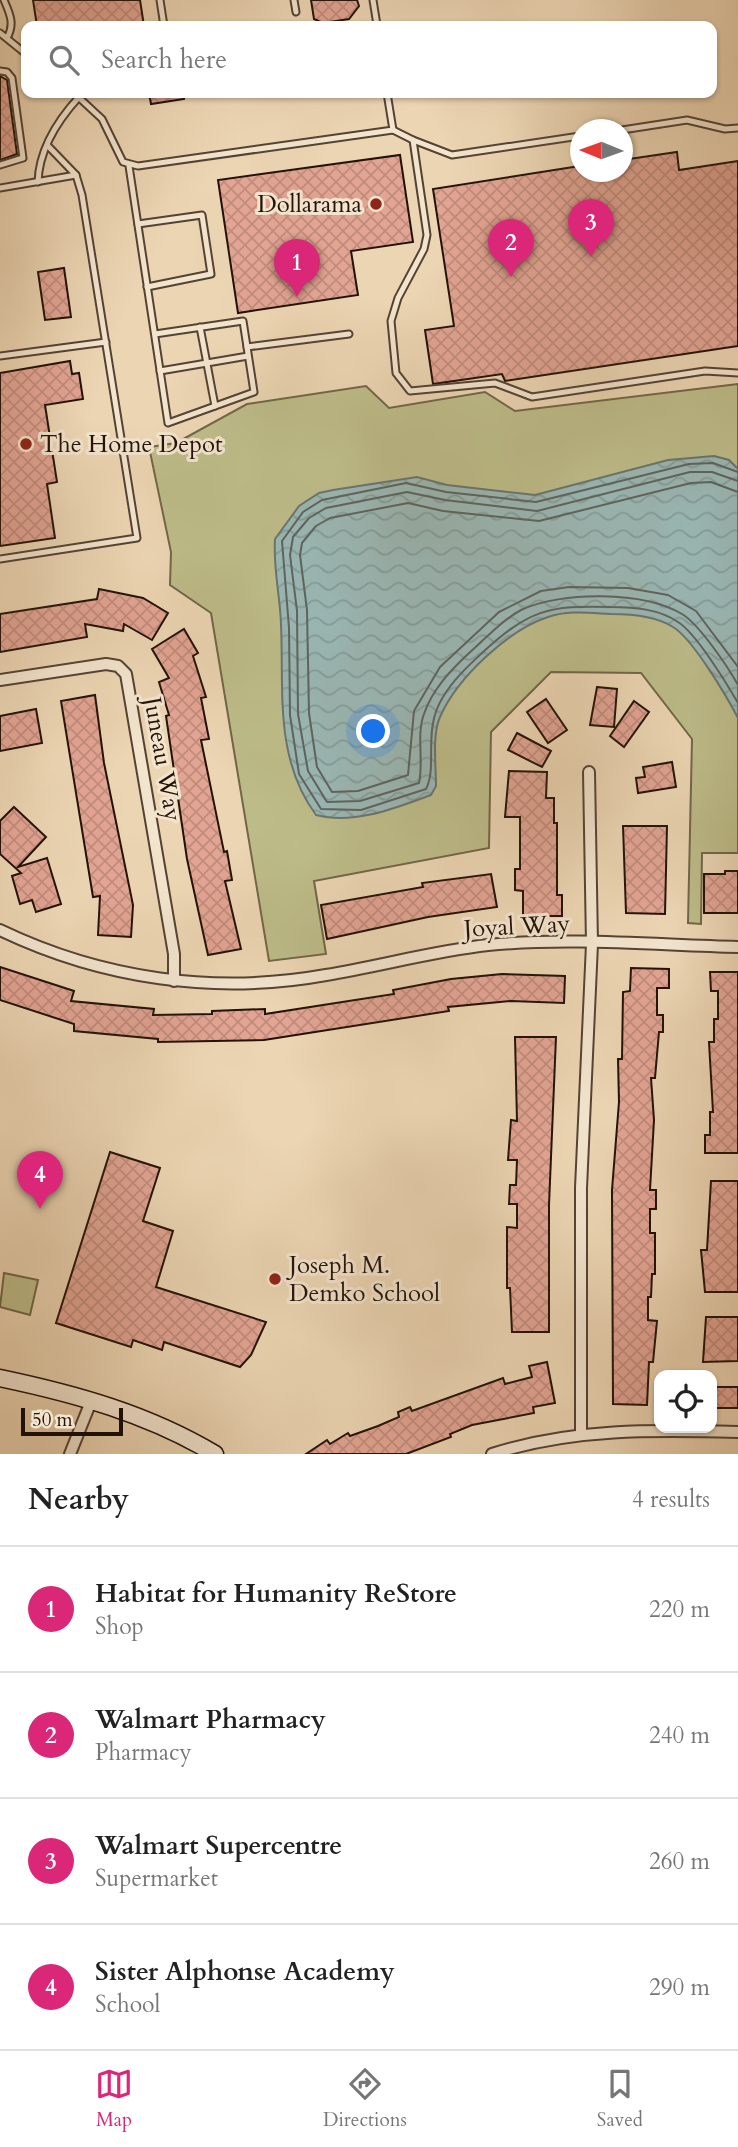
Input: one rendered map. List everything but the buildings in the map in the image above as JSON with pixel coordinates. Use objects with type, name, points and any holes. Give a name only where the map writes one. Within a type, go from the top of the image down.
[{"type":"street","name":"Juneau Way","points":[[0,680],[106,664],[118,666],[125,674],[174,954],[174,981]]},
{"type":"street","points":[[589,772],[592,944],[738,947]]},
{"type":"street","name":"Joyal Way","points":[[0,930],[81,962],[174,981],[262,983],[325,976],[479,946],[592,944],[580,1188],[581,1434]]},
{"type":"street","points":[[0,1378],[92,1399],[167,1428],[215,1454]]},
{"type":"street","points":[[70,1454],[92,1399]]},
{"type":"street","points":[[492,1454],[581,1434],[637,1431],[738,1432]]},
{"type":"lane","points":[[4,0],[12,18],[12,29],[7,38]]},
{"type":"lane","points":[[160,0],[163,21]]},
{"type":"lane","points":[[295,0],[296,12]]},
{"type":"lane","points":[[373,0],[376,21]]},
{"type":"lane","points":[[0,33],[21,50]]},
{"type":"lane","points":[[0,71],[7,72],[12,78],[23,158],[0,164]]},
{"type":"lane","points":[[38,182],[38,164],[61,117],[75,98]]},
{"type":"lane","points":[[80,98],[102,119],[118,156],[129,166],[168,423],[254,393],[243,321],[155,334]]},
{"type":"lane","points":[[388,98],[393,130]]},
{"type":"lane","points":[[633,128],[687,120],[738,128]]},
{"type":"lane","points":[[129,166],[393,130],[452,155],[570,137]]},
{"type":"lane","points":[[413,140],[427,235],[424,249],[398,298],[391,321],[396,373],[410,391],[495,383],[532,397],[705,371],[738,373]]},
{"type":"lane","points":[[0,559],[137,538],[82,195],[76,175],[48,146]]},
{"type":"lane","points":[[0,188],[76,175]]},
{"type":"lane","points":[[138,224],[202,215],[211,274],[147,287]]},
{"type":"lane","points":[[201,327],[215,406]]},
{"type":"lane","points":[[247,347],[349,334]]},
{"type":"lane","points":[[0,356],[106,342]]},
{"type":"lane","points":[[160,371],[248,356]]},
{"type":"shaded area","points":[[738,384],[738,853],[702,853],[701,924],[688,923],[692,739],[641,673],[551,672],[491,732],[489,848],[314,881],[326,954],[269,961],[211,613],[170,585],[171,552],[149,447],[176,443],[247,404],[366,386],[389,408],[485,392],[515,411]]},
{"type":"shaded area","points":[[4,1273],[38,1280],[30,1315],[0,1307]]},
{"type":"water","points":[[714,456],[729,460],[738,469],[738,718],[690,643],[673,627],[659,620],[635,615],[563,613],[533,623],[501,644],[485,657],[458,687],[438,724],[435,741],[436,786],[431,795],[375,814],[345,818],[316,815],[293,771],[287,747],[282,699],[281,624],[275,539],[299,506],[319,493],[417,477],[447,485],[535,495],[668,460]]},
{"type":"place","name":"Dollarama","points":[[376,204]]},
{"type":"place","name":"Walmart Supercentre","points":[[591,257]]},
{"type":"place","name":"Walmart Pharmacy","points":[[511,277]]},
{"type":"place","name":"Habitat for Humanity ReStore","points":[[297,297]]},
{"type":"place","name":"The Home Depot","points":[[26,444]]},
{"type":"place","name":"Sister Alphonse Academy","points":[[40,1209]]},
{"type":"place","name":"Joseph M. Demko School","points":[[275,1279]]}]
